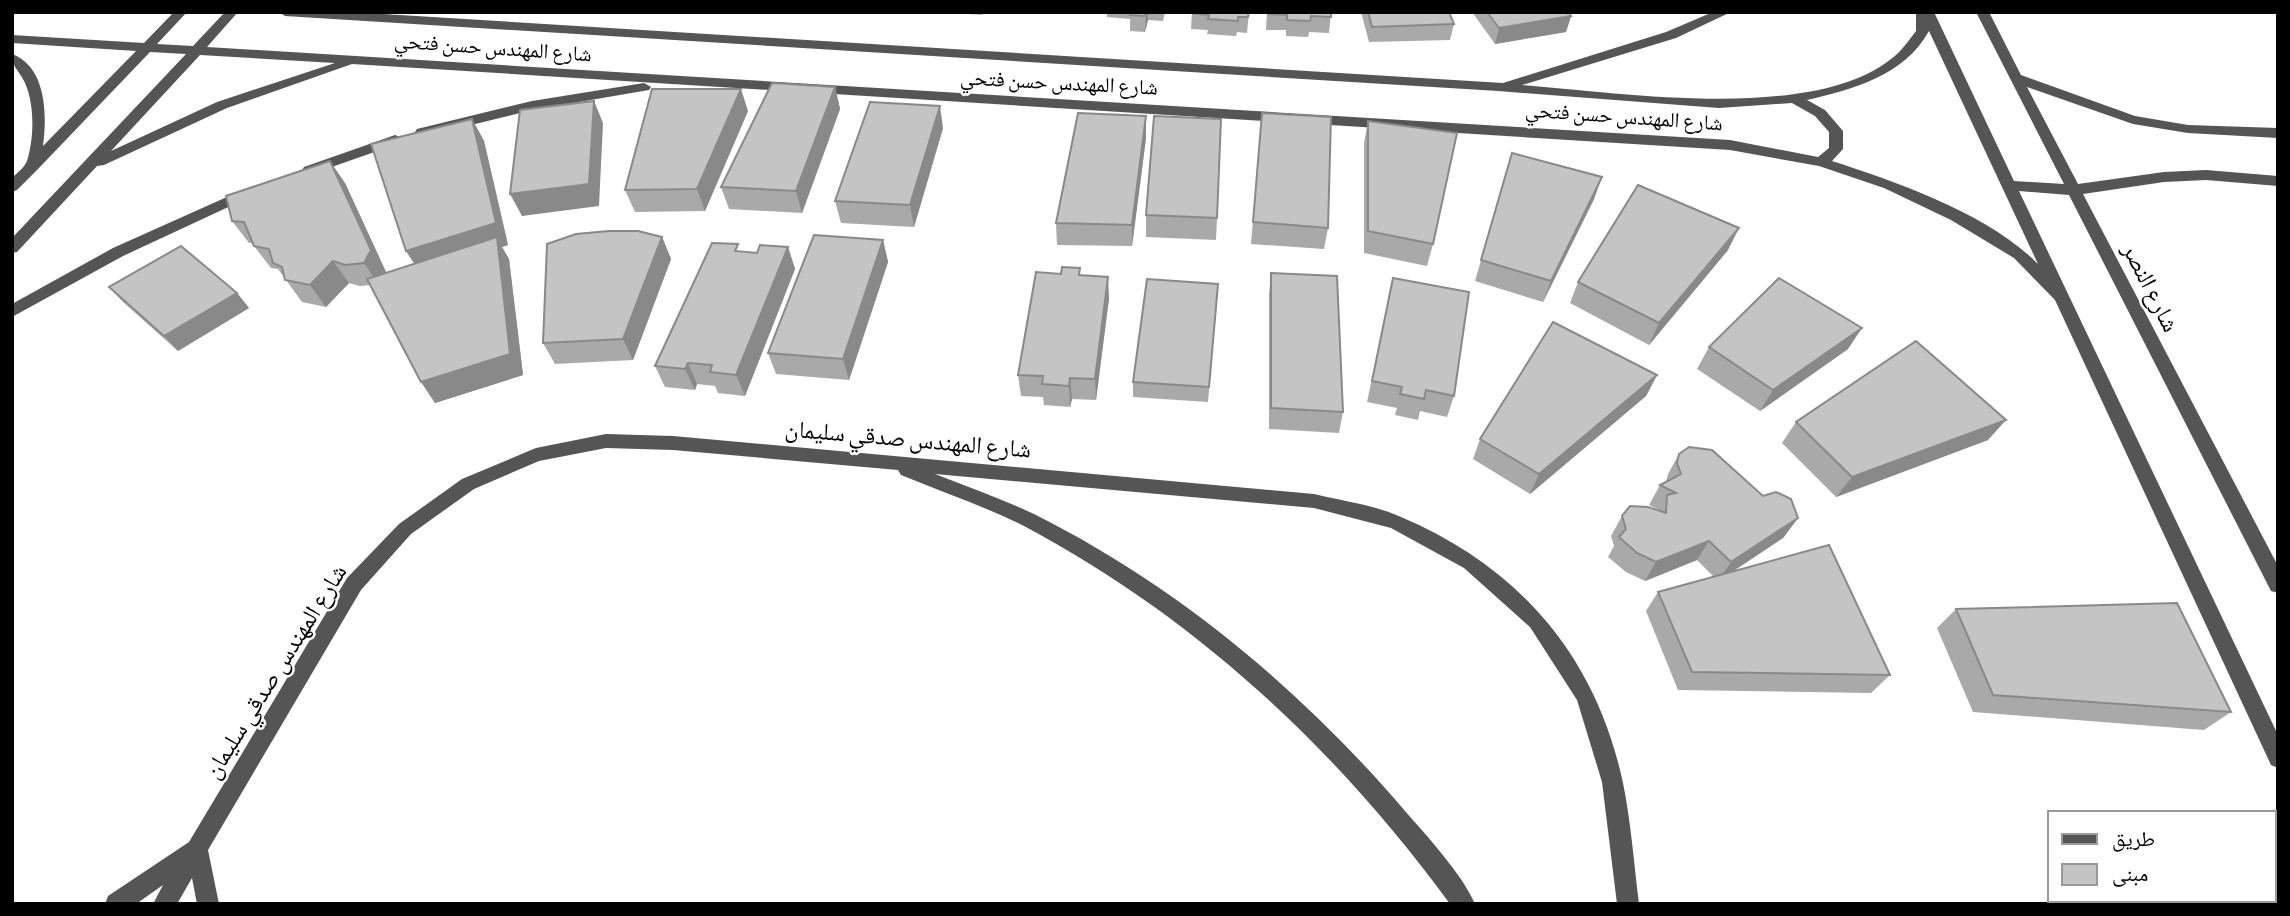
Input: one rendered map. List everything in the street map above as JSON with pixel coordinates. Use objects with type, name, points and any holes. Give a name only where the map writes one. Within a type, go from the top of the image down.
[{"type":"street","points":[[12,187],[181,12]]},
{"type":"street","points":[[12,248],[232,12]]},
{"type":"street","name":"شارع المهندس حسن فتحي","points":[[285,12],[383,15],[1498,87],[1718,104],[1794,99],[1852,85],[1896,62],[1923,32],[1922,12]]},
{"type":"street","points":[[1498,87],[1660,39],[1724,12]]},
{"type":"street","points":[[1927,12],[2278,758]]},
{"type":"street","name":"شارع النصر","points":[[1982,12],[2278,585]]},
{"type":"street","name":"شارع المهندس حسن فتحي","points":[[12,39],[1730,145],[1821,162],[1889,185],[1956,216],[2019,254],[2062,298]]},
{"type":"street","points":[[12,58],[25,69],[41,112],[33,166]]},
{"type":"street","points":[[86,169],[222,105],[357,60]]},
{"type":"street","points":[[2016,78],[2133,120],[2188,129],[2278,133]]},
{"type":"street","points":[[289,177],[353,153],[466,119],[576,96],[683,81]]},
{"type":"street","points":[[1794,99],[1820,113],[1836,131],[1836,149],[1821,162]]},
{"type":"street","points":[[2009,186],[2074,190],[2164,177],[2206,176],[2278,181]]},
{"type":"street","points":[[12,311],[118,252],[263,187]]},
{"type":"street","name":"شارع المهندس صدقي سليمان","points":[[164,904],[354,584],[405,529],[468,484],[536,456],[606,441],[673,443],[1314,501],[1395,522],[1471,562],[1537,621],[1586,696],[1612,782],[1628,904]]},
{"type":"street","points":[[891,464],[1029,520],[1164,601],[1296,709],[1426,849],[1464,904]]},
{"type":"street","points":[[116,904],[197,849],[208,904]]},
{"type":"building","points":[[1130,12],[1146,12],[1145,16],[1130,15]]},
{"type":"building","points":[[1192,12],[1249,12],[1248,17],[1238,17],[1238,21],[1208,19],[1209,15]]},
{"type":"building","points":[[1268,12],[1331,12],[1331,17],[1311,16],[1310,21],[1287,20],[1287,15]]},
{"type":"building","points":[[1368,12],[1449,12],[1454,24],[1372,27]]},
{"type":"building","points":[[1487,12],[1568,12],[1571,16],[1499,28]]},
{"type":"building","points":[[772,83],[835,87],[796,191],[721,187]]},
{"type":"building","points":[[652,89],[741,89],[697,189],[625,190]]},
{"type":"building","points":[[594,101],[589,184],[510,194],[520,110]]},
{"type":"building","points":[[870,102],[940,106],[910,205],[835,201]]},
{"type":"building","points":[[1078,113],[1146,116],[1132,225],[1056,223]]},
{"type":"building","points":[[1262,113],[1331,117],[1328,228],[1253,222]]},
{"type":"building","points":[[1154,116],[1221,119],[1217,218],[1146,215]]},
{"type":"building","points":[[472,119],[496,223],[406,251],[371,144]]},
{"type":"building","points":[[1368,121],[1457,133],[1433,244],[1368,231]]},
{"type":"building","points":[[1512,153],[1602,177],[1551,281],[1481,260]]},
{"type":"building","points":[[330,161],[371,250],[364,263],[345,265],[333,261],[310,285],[285,280],[282,267],[273,263],[269,249],[254,246],[244,222],[232,221],[226,196]]},
{"type":"building","points":[[1638,185],[1739,228],[1659,323],[1578,282]]},
{"type":"building","points":[[638,231],[662,237],[623,339],[543,343],[547,244],[576,234]]},
{"type":"building","points":[[814,235],[883,240],[843,359],[768,353]]},
{"type":"building","points":[[497,237],[510,354],[421,382],[367,279]]},
{"type":"building","points":[[712,243],[738,244],[735,251],[757,253],[760,245],[788,247],[736,375],[710,372],[712,365],[688,363],[685,369],[655,366]]},
{"type":"building","points":[[181,246],[237,293],[164,336],[109,287]]},
{"type":"building","points":[[1062,267],[1080,268],[1079,275],[1108,277],[1095,379],[1070,378],[1069,386],[1042,384],[1043,376],[1018,375],[1036,272],[1061,274]]},
{"type":"building","points":[[1271,273],[1337,276],[1343,412],[1271,408]]},
{"type":"building","points":[[1393,278],[1469,292],[1454,396],[1426,390],[1424,399],[1400,394],[1402,387],[1372,381]]},
{"type":"building","points":[[1779,278],[1862,328],[1773,390],[1709,347]]},
{"type":"building","points":[[1147,279],[1218,284],[1209,387],[1133,382]]},
{"type":"building","points":[[1553,322],[1657,375],[1539,474],[1480,439]]},
{"type":"building","points":[[1916,341],[2006,420],[1852,477],[1796,422]]},
{"type":"building","points":[[1689,447],[1712,450],[1763,496],[1776,492],[1791,499],[1798,518],[1731,562],[1709,541],[1656,562],[1637,553],[1619,537],[1626,529],[1622,516],[1630,506],[1648,507],[1666,513],[1667,495],[1676,493],[1660,485],[1681,474],[1677,463],[1679,454]]},
{"type":"building","points":[[1829,545],[1890,675],[1692,672],[1658,592]]},
{"type":"building","points":[[2177,603],[2231,712],[1993,695],[1956,609]]}]
